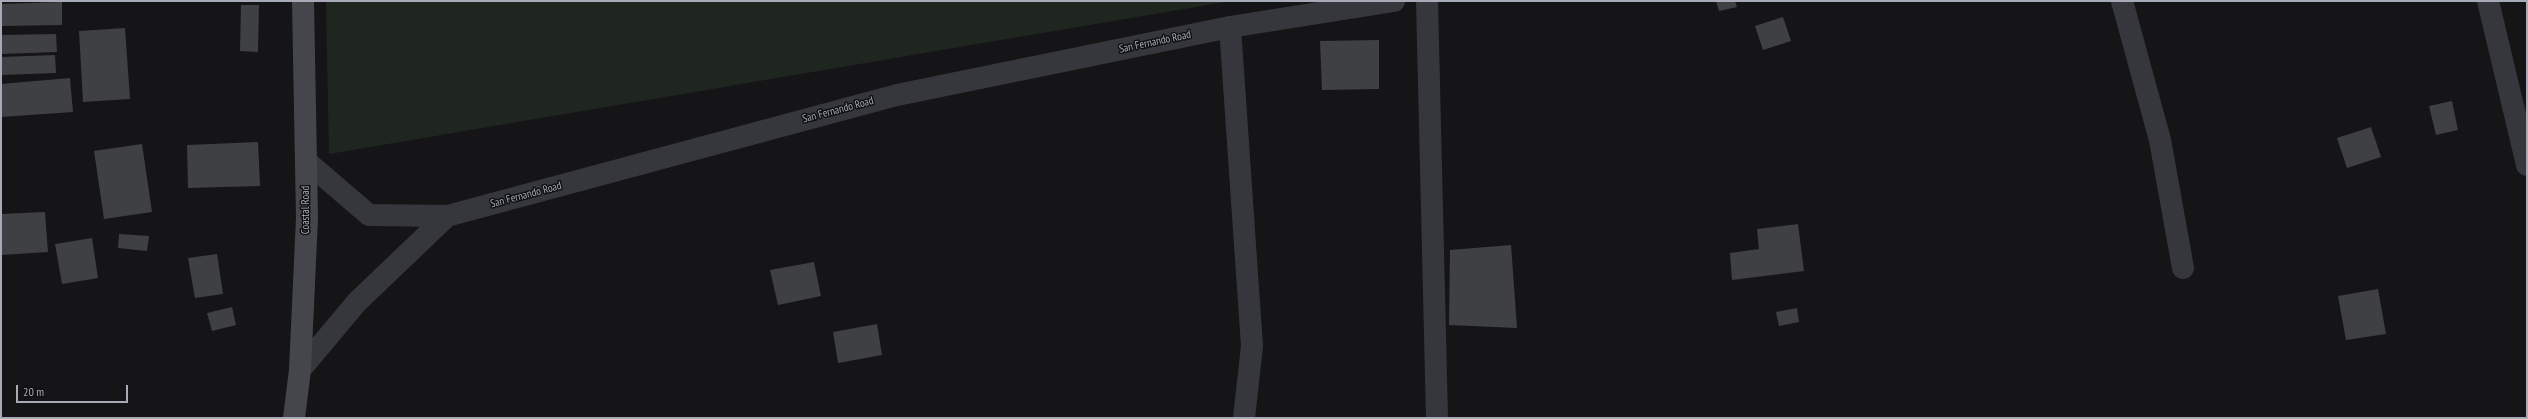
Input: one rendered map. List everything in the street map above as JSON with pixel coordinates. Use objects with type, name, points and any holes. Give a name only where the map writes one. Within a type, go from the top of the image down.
[{"type":"street","name":"Coastal Road","points":[[294,418],[300,370],[307,218],[303,1]]},
{"type":"street","name":"San Fernando Road","points":[[306,161],[368,215],[447,216],[897,95],[1230,27],[1394,1]]},
{"type":"street","points":[[1427,1],[1436,418]]},
{"type":"street","points":[[2122,1],[2160,140],[2183,268]]},
{"type":"street","points":[[2488,1],[2527,165]]},
{"type":"street","points":[[1230,27],[1252,346],[1244,418]]},
{"type":"street","points":[[300,370],[357,302],[447,216]]},
{"type":"shaded area","points":[[326,1],[1231,1],[329,154]]},
{"type":"building","points":[[1716,1],[1735,1],[1737,7],[1719,11]]},
{"type":"building","points":[[62,2],[62,25],[1,26],[1,4]]},
{"type":"building","points":[[241,5],[259,5],[258,52],[240,51]]},
{"type":"building","points":[[1783,17],[1791,41],[1763,50],[1755,26]]},
{"type":"building","points":[[125,28],[130,99],[83,102],[79,31]]},
{"type":"building","points":[[56,34],[57,52],[1,54],[1,35]]},
{"type":"building","points":[[1379,40],[1379,89],[1322,90],[1320,41]]},
{"type":"building","points":[[55,55],[56,73],[1,75],[1,57]]},
{"type":"building","points":[[70,78],[73,112],[1,117],[1,84]]},
{"type":"building","points":[[2452,101],[2458,130],[2436,135],[2429,106]]},
{"type":"building","points":[[2371,127],[2381,157],[2347,168],[2337,138]]},
{"type":"building","points":[[258,142],[260,186],[188,188],[187,145]]},
{"type":"building","points":[[142,144],[152,212],[104,219],[94,151]]},
{"type":"building","points":[[45,212],[48,252],[1,255],[1,214]]},
{"type":"building","points":[[1798,224],[1804,271],[1732,280],[1730,253],[1759,249],[1757,229]]},
{"type":"building","points":[[119,234],[149,236],[147,251],[118,248]]},
{"type":"building","points":[[92,238],[98,278],[62,284],[55,244]]},
{"type":"building","points":[[1511,245],[1517,328],[1449,325],[1450,250]]},
{"type":"building","points":[[217,254],[223,294],[195,298],[188,258]]},
{"type":"building","points":[[814,262],[821,296],[778,305],[770,270]]},
{"type":"building","points":[[2378,289],[2386,334],[2346,340],[2338,296]]},
{"type":"building","points":[[232,307],[236,325],[212,331],[207,313]]},
{"type":"building","points":[[1797,308],[1799,322],[1779,326],[1776,312]]},
{"type":"building","points":[[877,324],[882,355],[838,363],[833,332]]}]
